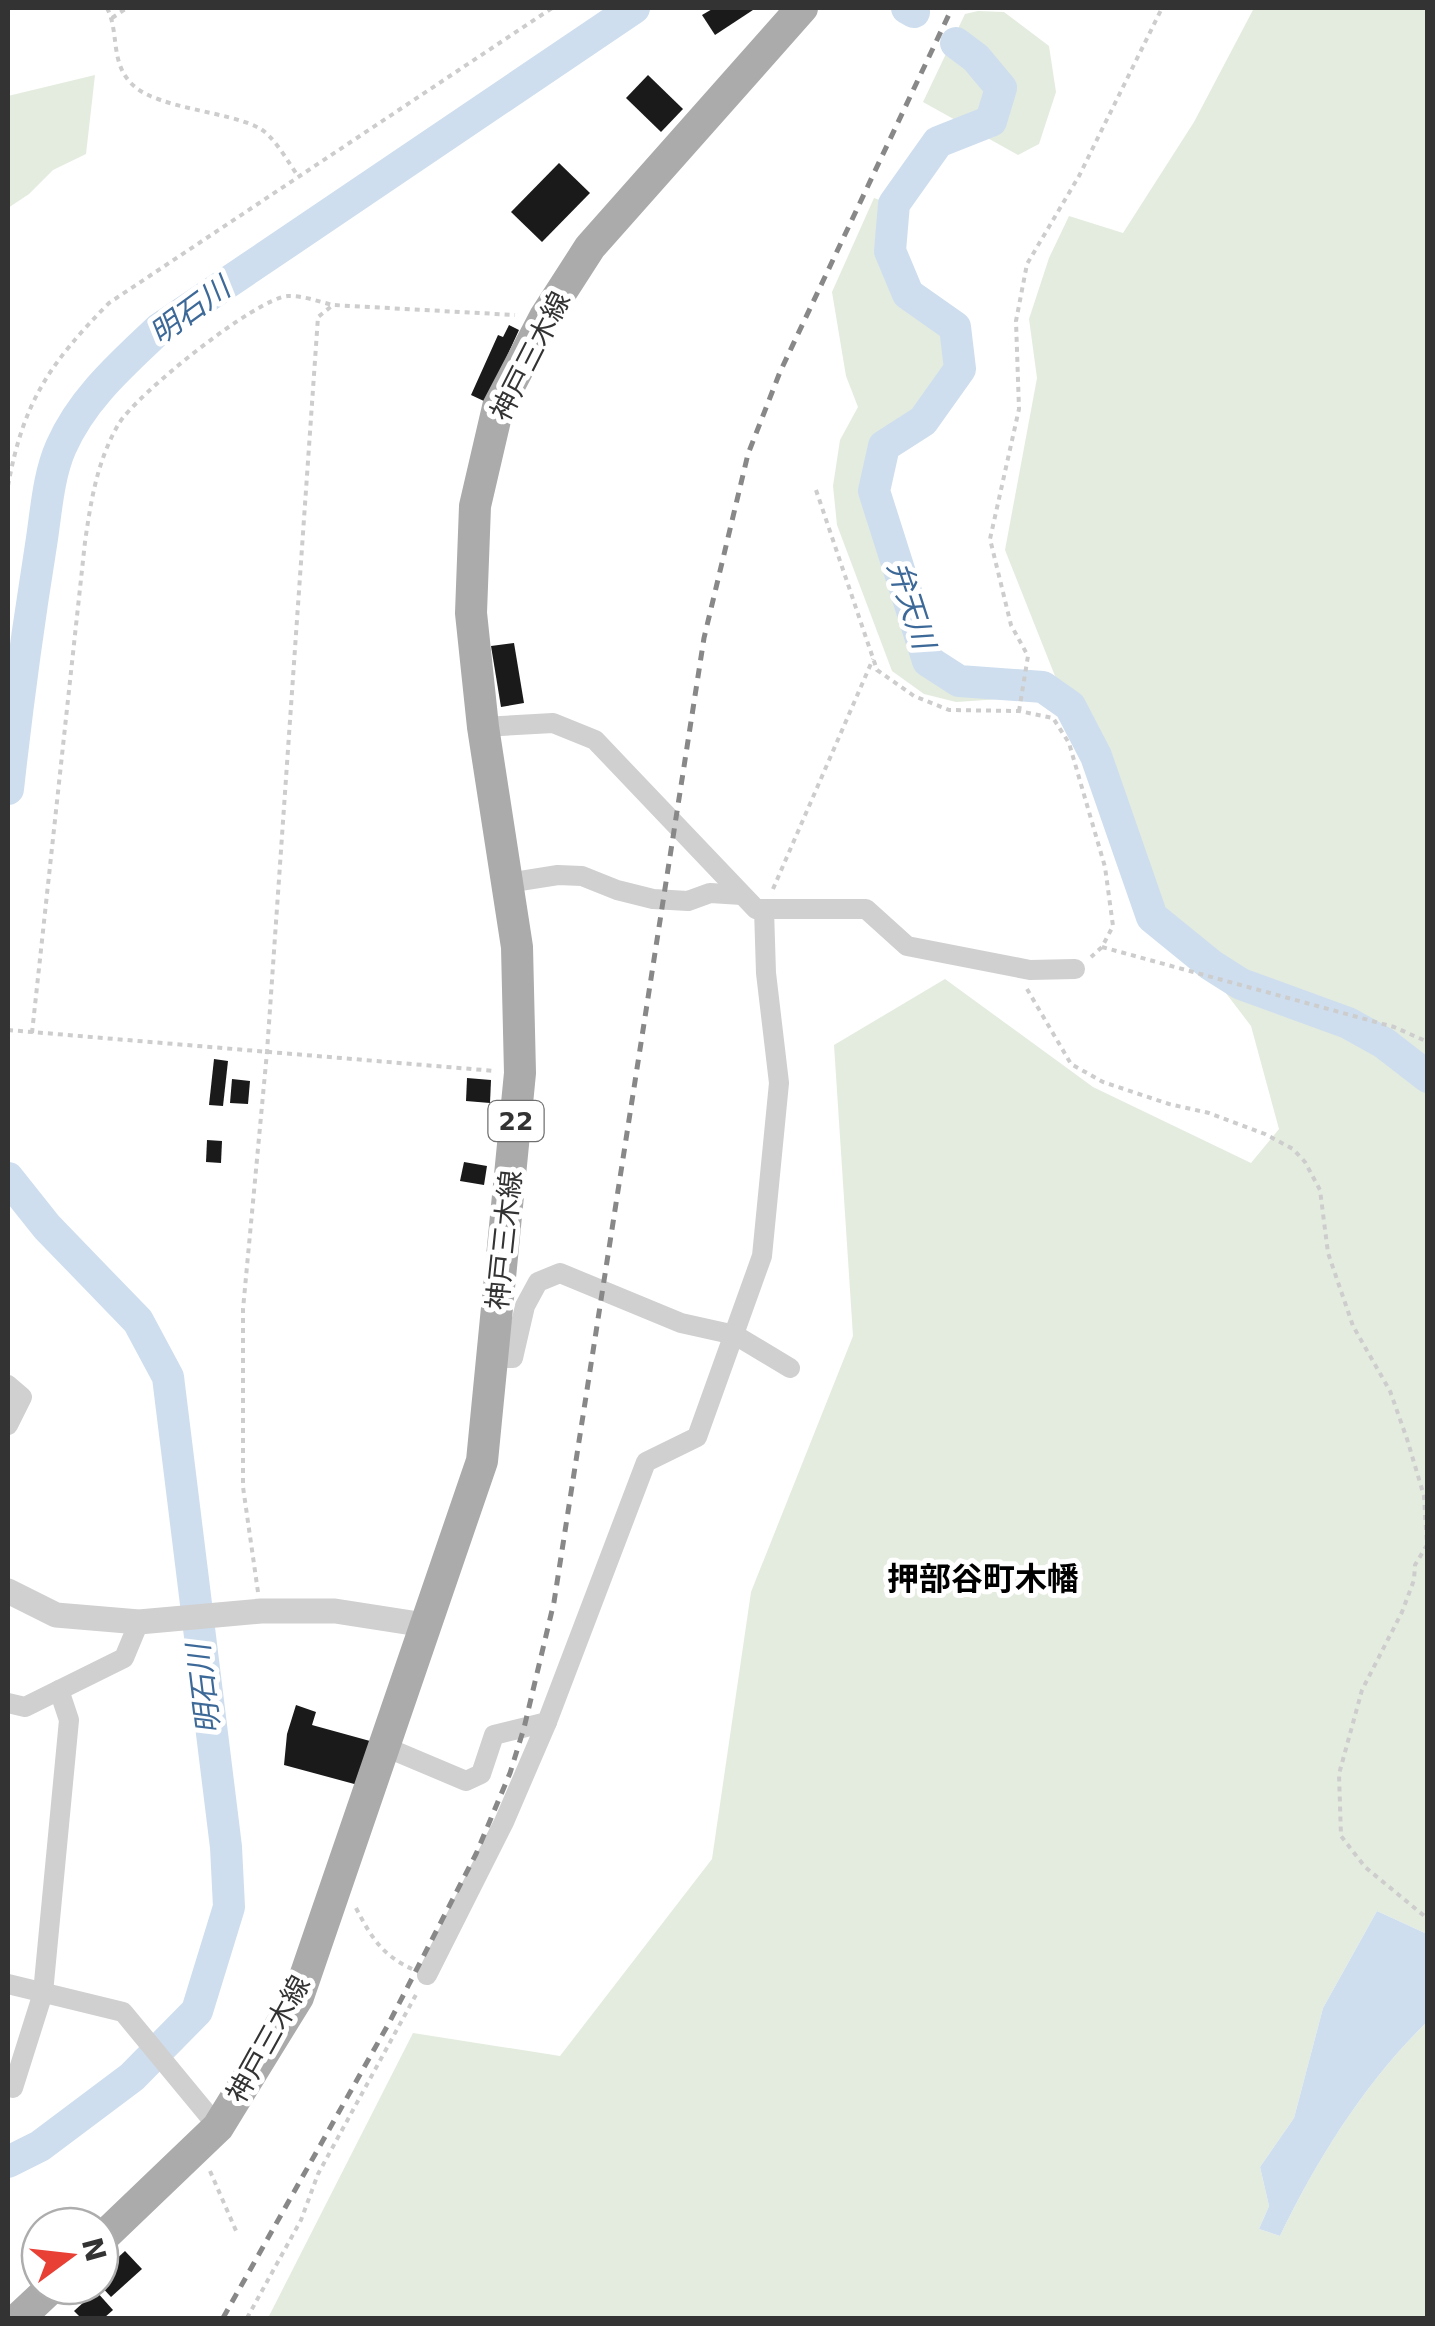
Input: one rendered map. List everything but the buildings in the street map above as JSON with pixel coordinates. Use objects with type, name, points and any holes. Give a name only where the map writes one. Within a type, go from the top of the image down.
[{"type":"main road","name":"神戸三木線","points":[[120,2221],[208,2135],[298,1997],[482,1462],[520,1073],[517,947],[483,727],[471,613],[475,506],[498,407],[545,317],[590,247],[802,8]]},
{"type":"street","points":[[483,727],[553,724],[595,740],[756,909],[866,909],[907,946],[1030,970],[1075,969]]},
{"type":"street","points":[[507,884],[558,875],[582,876],[653,899],[688,902],[710,893],[742,896]]},
{"type":"street","points":[[427,1975],[496,1838],[547,1722],[646,1462],[697,1437],[762,1256],[779,1083],[766,974],[764,909]]},
{"type":"street","points":[[492,1358],[514,1358],[525,1306],[538,1282],[560,1274],[680,1323],[735,1335],[790,1368]]},
{"type":"street","points":[[8,1385],[22,1397],[8,1425]]},
{"type":"street","points":[[8,1592],[56,1616],[139,1622],[261,1611],[335,1612],[424,1625]]},
{"type":"street","points":[[8,1703],[25,1707],[124,1658],[139,1622]]},
{"type":"street","points":[[12,2088],[43,1993],[68,1720],[58,1690]]},
{"type":"street","points":[[383,1746],[466,1781],[480,1774],[494,1735],[547,1722]]},
{"type":"street","points":[[8,1984],[123,2012],[208,2135]]},
{"type":"path","points":[[108,8],[114,52],[133,86],[262,129],[298,176]]},
{"type":"path","points":[[112,18],[127,8]]},
{"type":"path","points":[[8,486],[25,415],[46,374],[108,303],[552,8]]},
{"type":"path","points":[[1019,710],[1028,656],[1011,625],[990,539],[1018,409],[1016,320],[1027,264],[1079,176],[1162,8]]},
{"type":"path","points":[[32,1033],[84,542],[94,478],[120,421],[168,372],[266,304],[288,296],[333,305],[545,317]]},
{"type":"path","points":[[261,1611],[243,1487],[243,1308],[267,1052],[318,317],[333,305]]},
{"type":"path","points":[[816,490],[877,670],[914,696],[949,710],[1019,710],[1053,718],[1069,743],[1105,867],[1113,926],[1102,948],[1075,969]]},
{"type":"path","points":[[764,909],[873,659]]},
{"type":"path","points":[[1102,948],[1394,1027],[1428,1042]]},
{"type":"path","points":[[1016,968],[1070,1064],[1102,1082],[1265,1134],[1293,1149],[1320,1190],[1328,1253],[1346,1308],[1390,1391],[1407,1438],[1424,1496],[1427,1544],[1415,1565],[1402,1612],[1362,1690],[1339,1774],[1341,1836],[1365,1867],[1428,1919]]},
{"type":"path","points":[[8,1030],[520,1073]]},
{"type":"path","points":[[247,2318],[302,2220],[318,2174],[427,1975],[393,1961],[375,1944],[351,1899],[334,1891]]},
{"type":"path","points":[[208,2135],[237,2233]]},
{"type":"shaded area","points":[[1254,8],[1427,8],[1427,1934],[1377,1911],[1323,2008],[1294,2118],[1260,2167],[1269,2206],[1259,2229],[1280,2236],[1344,2122],[1427,2022],[1427,2318],[268,2318],[413,2033],[560,2056],[712,1859],[751,1592],[853,1336],[834,1045],[945,979],[1093,1087],[1251,1163],[1279,1129],[1251,1026],[1132,870],[1005,550],[1037,378],[1029,319],[1049,258],[1069,216],[1123,233],[1194,122]]},
{"type":"shaded area","points":[[1004,12],[1049,46],[1056,92],[1039,144],[1018,155],[923,102],[965,14]]},
{"type":"shaded area","points":[[95,75],[86,154],[53,170],[8,208],[8,96]]},
{"type":"shaded area","points":[[874,198],[885,202],[879,257],[904,299],[941,326],[951,363],[923,410],[891,430],[872,450],[868,512],[907,633],[932,673],[957,687],[1014,689],[1016,698],[956,702],[924,694],[892,671],[837,525],[833,486],[840,440],[858,407],[846,376],[832,292]]},
{"type":"water","points":[[1377,1911],[1427,1934],[1427,2022],[1344,2122],[1280,2236],[1259,2229],[1269,2206],[1260,2167],[1294,2118],[1323,2008]]},
{"type":"waterway","name":"明石川","points":[[8,789],[50,483],[61,447],[91,398],[159,329],[634,8]]},
{"type":"waterway","name":"弁天川","points":[[907,8],[914,12]]},
{"type":"waterway","name":"弁天川","points":[[956,43],[976,58],[1001,88],[991,121],[938,142],[894,204],[890,251],[908,294],[955,327],[960,369],[923,421],[884,446],[874,491],[928,661],[959,681],[1043,687],[1070,706],[1096,756],[1152,917],[1241,984],[1348,1023],[1384,1043],[1428,1077]]},
{"type":"waterway","name":"明石川","points":[[8,1178],[47,1227],[138,1321],[168,1377],[226,1847],[229,1907],[197,2011],[132,2077],[40,2146],[8,2162]]},
{"type":"railway","points":[[223,2318],[389,2023],[476,1854],[510,1773],[554,1602],[704,638],[748,454],[780,372],[952,8]]},
{"type":"district","name":"押部谷町木幡","points":[[983,1579]]}]
